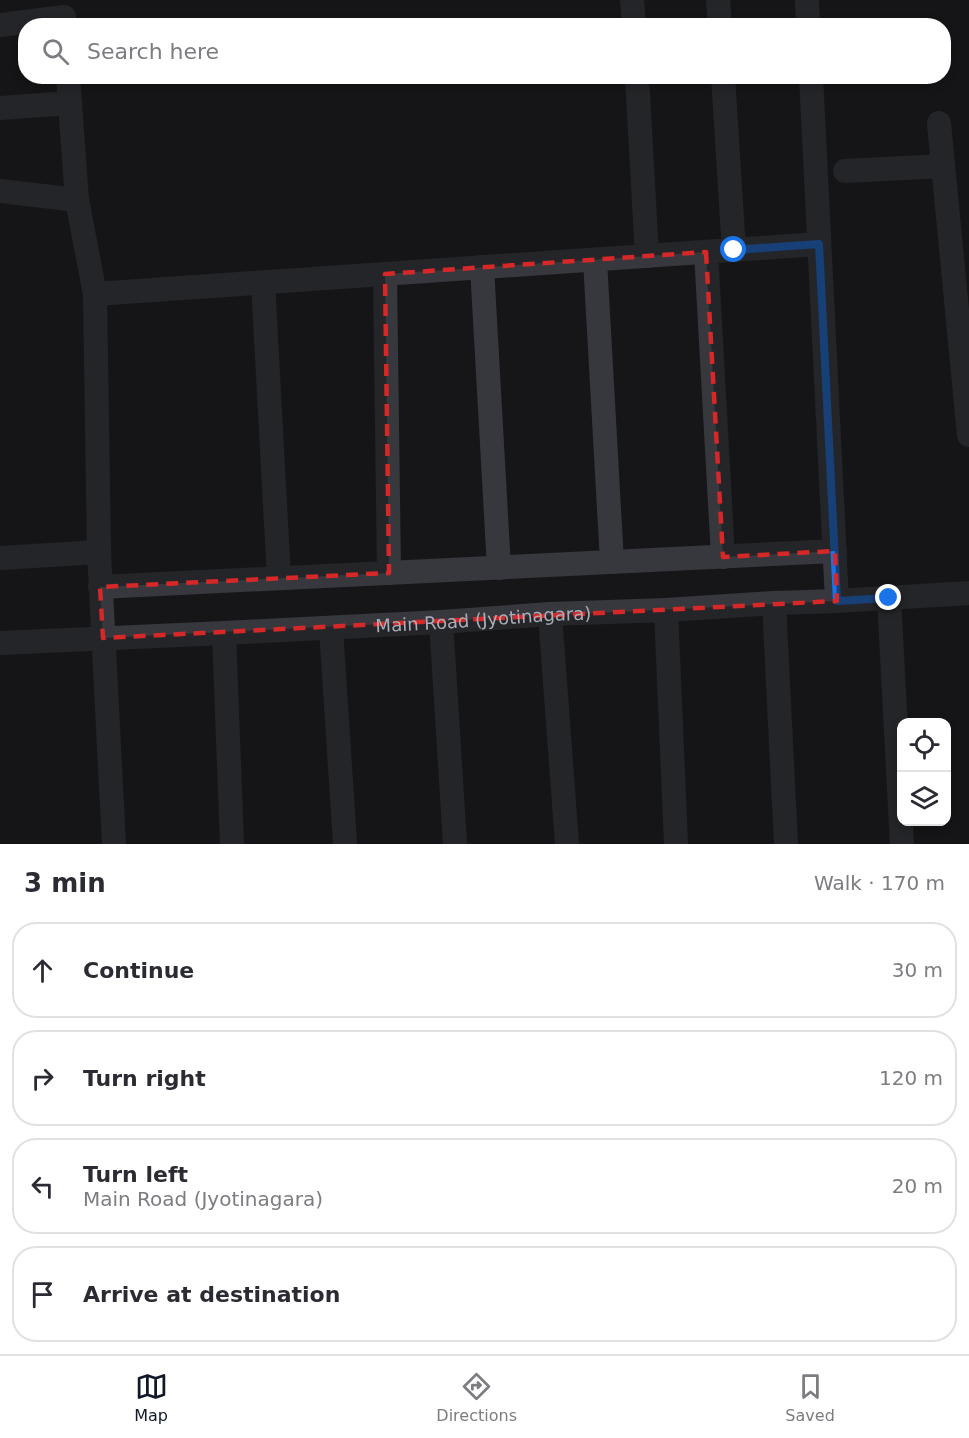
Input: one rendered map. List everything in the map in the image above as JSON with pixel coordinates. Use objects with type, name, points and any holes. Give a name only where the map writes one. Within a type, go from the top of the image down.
[{"type":"street","points":[[632,0],[633,18]]},
{"type":"street","points":[[718,0],[719,18]]},
{"type":"street","points":[[807,0],[808,18]]},
{"type":"street","points":[[42,18],[63,14]]},
{"type":"street","points":[[0,26],[18,23]]},
{"type":"street","points":[[69,84],[77,200],[95,294],[100,587],[114,844]]},
{"type":"street","points":[[637,84],[647,256]]},
{"type":"street","points":[[724,84],[734,250]]},
{"type":"street","points":[[811,84],[837,601]]},
{"type":"street","points":[[0,108],[70,103]]},
{"type":"street","points":[[939,123],[943,166],[958,205],[969,435]]},
{"type":"street","points":[[845,171],[943,166]]},
{"type":"street","points":[[0,191],[77,200]]},
{"type":"street","points":[[95,294],[819,244]]},
{"type":"street","points":[[706,252],[723,557]]},
{"type":"street","points":[[595,260],[612,562]]},
{"type":"street","points":[[482,267],[499,568]]},
{"type":"street","points":[[385,274],[389,573]]},
{"type":"street","points":[[262,283],[279,578]]},
{"type":"street","points":[[100,587],[835,551]]},
{"type":"street","points":[[0,558],[99,552]]},
{"type":"street","name":"Main Road (Jyotinagara)","points":[[0,643],[331,628],[550,614],[666,610],[969,593]]},
{"type":"street","points":[[889,598],[902,844]]},
{"type":"street","points":[[774,603],[786,844]]},
{"type":"street","points":[[666,610],[676,844]]},
{"type":"street","points":[[550,614],[567,844]]},
{"type":"street","points":[[441,622],[455,844]]},
{"type":"street","points":[[331,628],[345,844]]},
{"type":"street","points":[[224,633],[232,844]]},
{"type":"highlighted area","points":[[706,252],[723,557],[835,551],[837,601],[103,638],[100,587],[389,573],[385,274]]},
{"type":"route","points":[[734,250],[819,244],[837,601],[889,598]]}]
